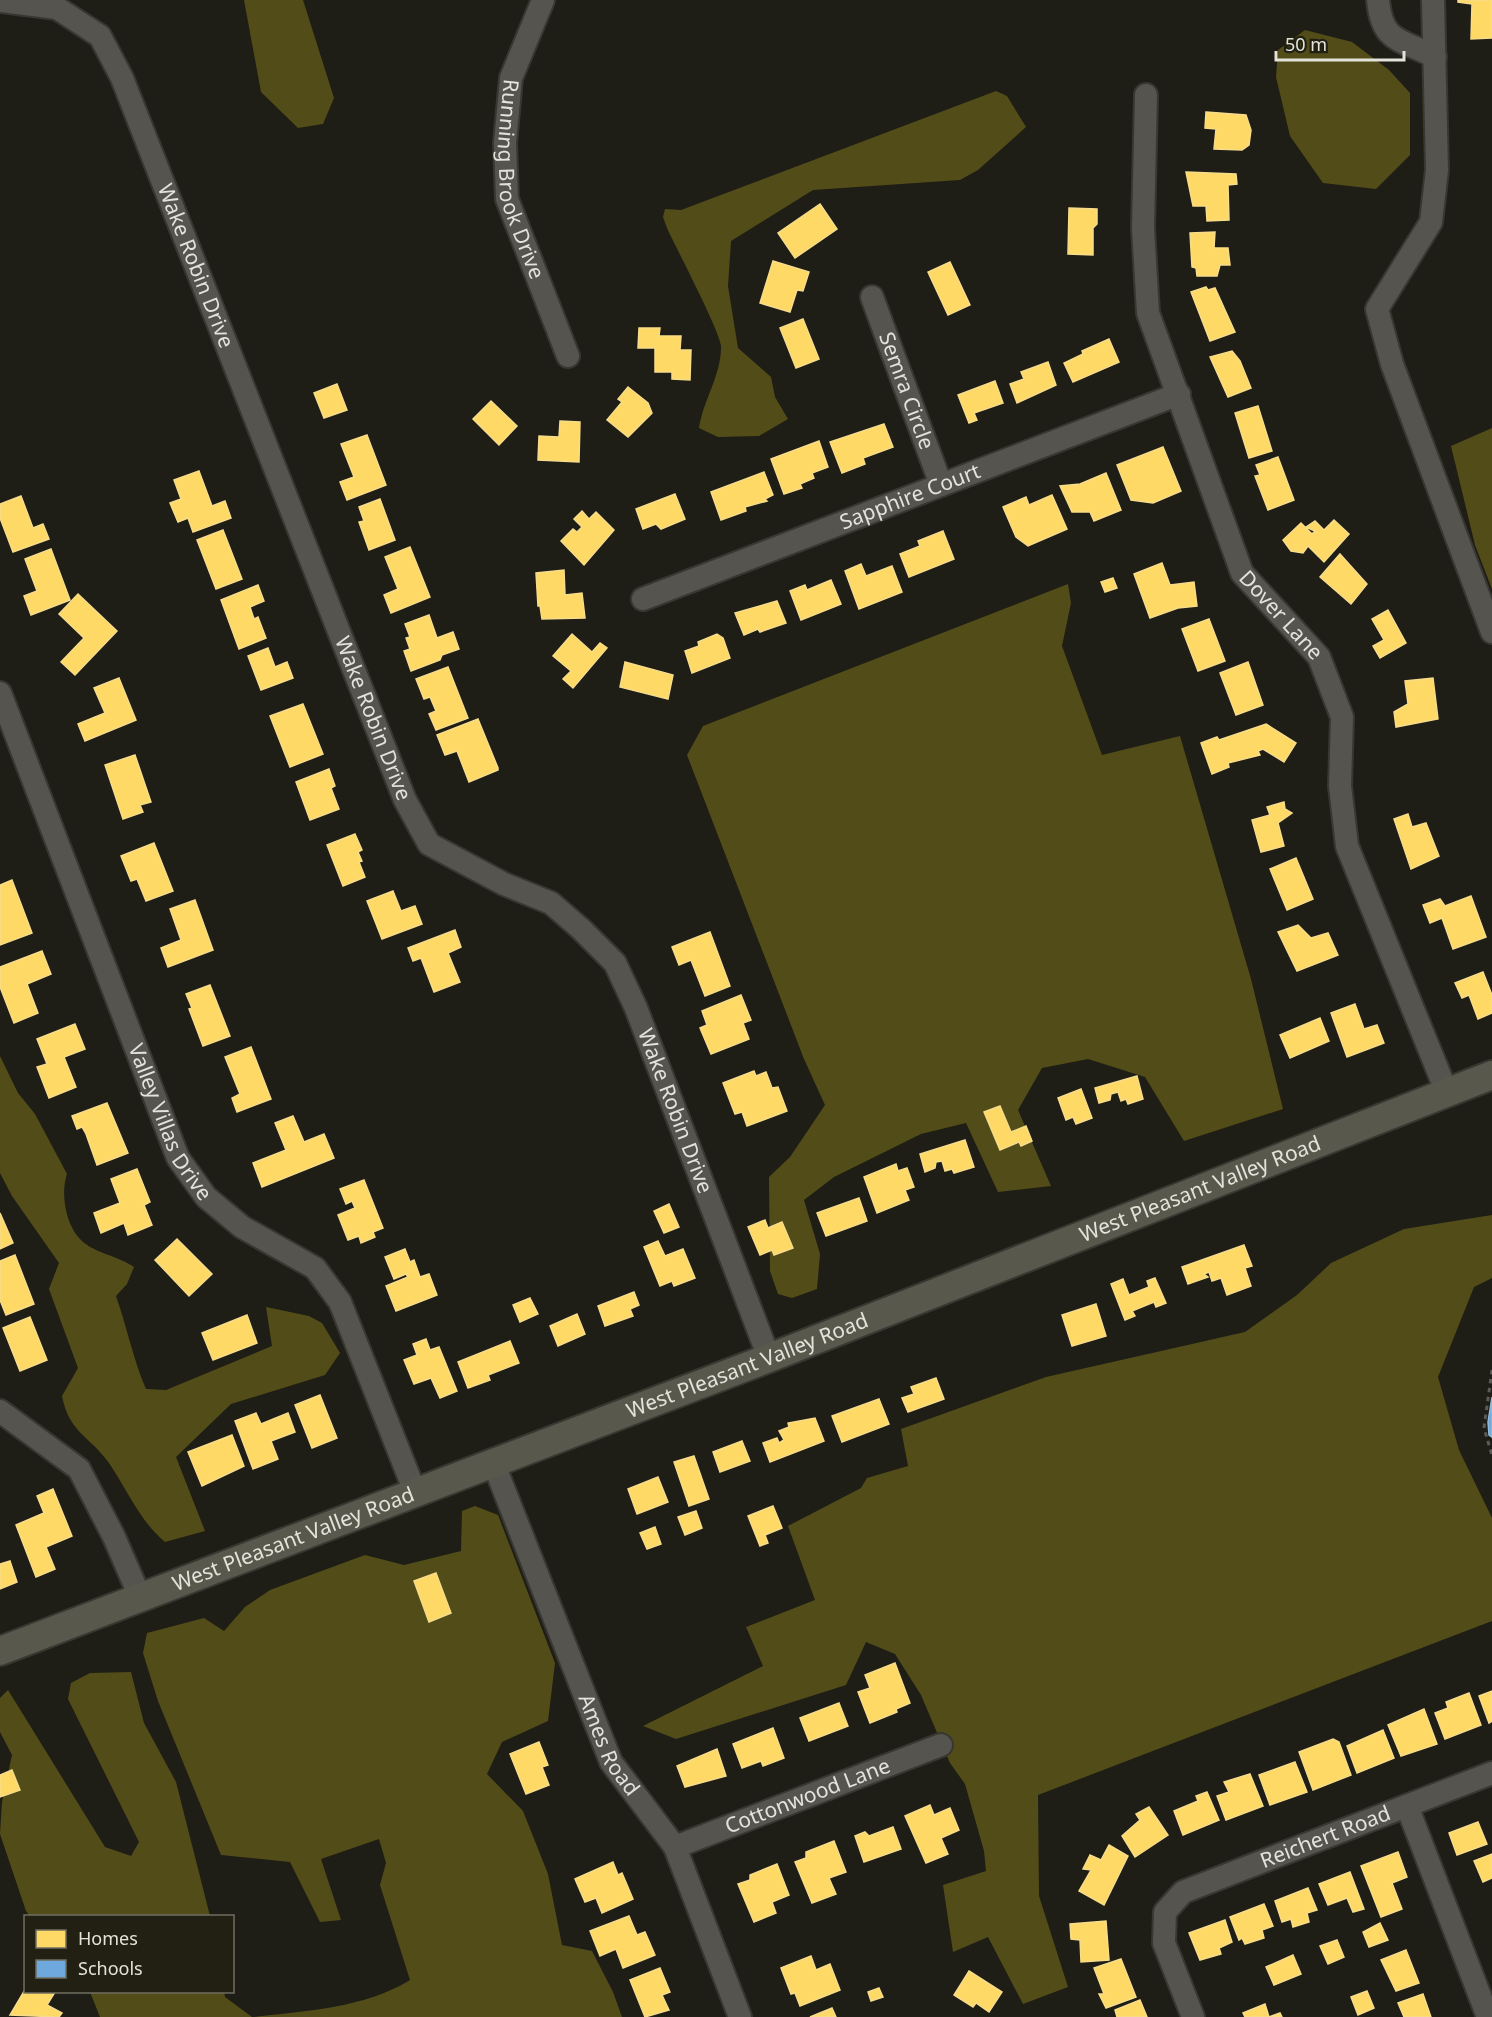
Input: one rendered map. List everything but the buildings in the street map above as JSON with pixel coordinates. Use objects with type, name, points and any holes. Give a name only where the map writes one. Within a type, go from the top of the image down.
[{"type":"main road","name":"West Pleasant Valley Road","points":[[0,1651],[768,1358],[1492,1075]]},
{"type":"street","name":"Running Brook Drive","points":[[543,0],[511,78],[505,143],[507,199],[568,356]]},
{"type":"street","points":[[1378,0],[1380,20],[1392,37],[1436,57]]},
{"type":"street","points":[[1433,0],[1437,170],[1431,222],[1377,309],[1392,364],[1492,632]]},
{"type":"street","name":"Wake Robin Drive","points":[[0,1],[57,8],[99,36],[122,78],[405,800],[429,844],[504,884],[551,903],[615,963],[636,1008],[768,1358]]},
{"type":"street","name":"Dover Lane","points":[[1146,95],[1143,228],[1148,313],[1242,573],[1319,657],[1342,717],[1340,786],[1347,846],[1447,1093]]},
{"type":"street","name":"Semra Circle","points":[[872,297],[941,485]]},
{"type":"street","name":"Sapphire Court","points":[[643,599],[1179,394]]},
{"type":"street","name":"Valley Villas Drive","points":[[0,693],[178,1158],[206,1197],[243,1227],[315,1268],[340,1302],[415,1492]]},
{"type":"street","points":[[0,1411],[79,1469],[114,1537],[140,1597]]},
{"type":"street","name":"Ames Road","points":[[493,1462],[611,1762],[675,1847],[740,2017]]},
{"type":"street","name":"Cottonwood Lane","points":[[675,1847],[941,1745]]},
{"type":"street","name":"Reichert Road","points":[[1193,2017],[1164,1943],[1165,1912],[1183,1892],[1492,1773]]},
{"type":"street","points":[[1407,1806],[1488,2017]]},
{"type":"path","points":[[1492,1370],[1484,1428],[1492,1455]]},
{"type":"shaded area","points":[[244,0],[303,0],[334,98],[323,124],[298,128],[261,92]]},
{"type":"shaded area","points":[[1305,30],[1352,42],[1389,70],[1410,93],[1410,155],[1376,189],[1323,183],[1290,136],[1276,77],[1278,50]]},
{"type":"shaded area","points":[[996,91],[1007,96],[1026,127],[978,170],[960,180],[813,190],[731,241],[728,286],[738,348],[771,377],[775,397],[788,419],[759,436],[718,437],[699,428],[718,368],[721,347],[706,309],[667,228],[663,217],[665,209],[681,210]]},
{"type":"shaded area","points":[[1492,428],[1492,589],[1475,545],[1451,446]]},
{"type":"shaded area","points":[[1068,584],[1071,603],[1062,646],[1102,755],[1180,736],[1251,979],[1283,1109],[1184,1141],[1145,1077],[1088,1059],[1042,1068],[1018,1110],[1051,1186],[998,1192],[966,1123],[921,1134],[834,1177],[804,1200],[820,1254],[817,1289],[792,1298],[778,1294],[770,1271],[769,1177],[790,1157],[825,1105],[804,1059],[687,755],[703,726]]},
{"type":"shaded area","points":[[0,1056],[18,1093],[35,1114],[67,1174],[64,1200],[68,1219],[76,1235],[87,1245],[134,1267],[127,1284],[116,1296],[146,1389],[166,1390],[272,1346],[266,1307],[309,1316],[322,1323],[340,1353],[325,1375],[231,1404],[176,1457],[205,1531],[165,1542],[148,1524],[109,1463],[75,1426],[65,1408],[62,1396],[78,1368],[49,1289],[59,1263],[12,1196],[0,1173]]},
{"type":"shaded area","points":[[1492,1215],[1492,1278],[1474,1287],[1438,1377],[1459,1450],[1492,1518],[1492,1621],[1038,1795],[1039,1896],[1068,1987],[1023,2004],[988,1937],[953,1952],[943,1885],[986,1871],[984,1851],[965,1784],[950,1763],[921,1695],[895,1654],[866,1642],[846,1685],[676,1739],[643,1726],[763,1666],[746,1627],[815,1600],[788,1526],[861,1488],[867,1478],[908,1466],[901,1429],[1046,1377],[1245,1332],[1297,1295],[1331,1263],[1404,1229]]},
{"type":"shaded area","points":[[475,1506],[498,1515],[555,1663],[548,1721],[502,1742],[487,1774],[523,1811],[548,1874],[562,1945],[592,1951],[613,1992],[622,2017],[253,2017],[334,2007],[374,1997],[410,1980],[380,1885],[386,1863],[379,1839],[321,1859],[341,1920],[320,1922],[290,1862],[221,1855],[158,1701],[143,1653],[147,1633],[204,1618],[224,1631],[245,1607],[270,1590],[365,1555],[404,1565],[461,1551],[462,1511]]},
{"type":"shaded area","points":[[131,1672],[144,1723],[176,1782],[210,1915],[29,1915],[26,1911],[0,1834],[2,1802],[12,1755],[0,1732],[0,1698],[8,1690],[105,1847],[131,1856],[139,1842],[68,1699],[71,1683],[90,1673]]},
{"type":"shaded area","points":[[90,1993],[224,1993],[225,1997],[252,2017],[100,2017]]}]
